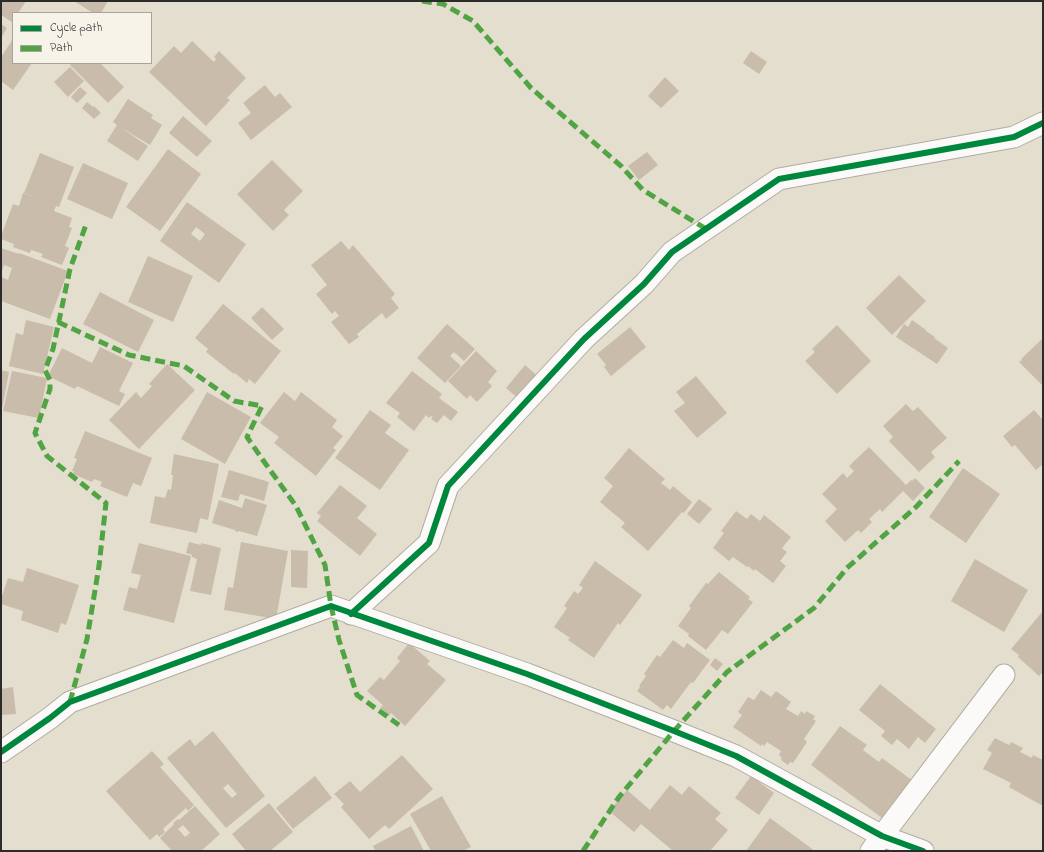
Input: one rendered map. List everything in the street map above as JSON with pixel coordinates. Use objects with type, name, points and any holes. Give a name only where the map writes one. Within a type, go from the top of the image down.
[{"type":"street","points":[[351,614],[429,543],[448,486],[584,339],[644,284],[672,252],[779,179],[1014,137],[1043,123]]},
{"type":"street","points":[[1,752],[50,718],[70,702],[331,606],[527,674],[674,730],[736,756],[877,843],[923,851]]},
{"type":"street","points":[[877,843],[1004,675]]},
{"type":"building","points":[[1,1],[26,1],[19,12],[12,12],[12,22],[1,15]]},
{"type":"building","points":[[74,1],[108,1],[102,12],[91,12]]},
{"type":"building","points":[[1,24],[7,28],[1,38]]},
{"type":"building","points":[[12,40],[12,64],[31,64],[13,90],[1,81],[1,57]]},
{"type":"building","points":[[192,41],[214,62],[216,59],[214,57],[219,51],[246,78],[227,98],[230,100],[206,126],[149,72],[174,46],[181,53]]},
{"type":"building","points":[[751,51],[767,62],[759,74],[743,63]]},
{"type":"building","points":[[101,64],[124,87],[108,103],[70,65]]},
{"type":"building","points":[[70,67],[84,81],[68,97],[54,82]]},
{"type":"building","points":[[665,77],[679,91],[661,108],[648,96]]},
{"type":"building","points":[[265,85],[275,97],[280,93],[292,107],[251,140],[238,123],[251,113],[243,103]]},
{"type":"building","points":[[80,87],[87,93],[77,103],[71,97]]},
{"type":"building","points":[[128,99],[153,115],[151,118],[162,125],[150,145],[120,127],[148,146],[138,161],[107,141],[117,125],[113,122]]},
{"type":"building","points":[[87,102],[101,113],[94,119],[82,108]]},
{"type":"building","points":[[183,116],[212,141],[197,157],[169,133]]},
{"type":"building","points":[[168,149],[201,174],[160,231],[126,207]]},
{"type":"building","points":[[647,152],[658,165],[639,180],[628,166]]},
{"type":"building","points":[[40,153],[74,167],[59,207],[56,206],[54,211],[72,218],[69,227],[72,228],[65,246],[69,248],[62,265],[41,257],[43,254],[31,250],[30,253],[13,247],[14,244],[1,239],[13,204],[19,206],[23,193],[40,200],[24,193]]},
{"type":"building","points":[[272,160],[303,191],[284,210],[289,215],[273,231],[237,194]]},
{"type":"building","points":[[83,163],[128,183],[112,219],[67,199]]},
{"type":"building","points":[[187,202],[246,244],[219,283],[160,241]],"holes":[[[196,227],[205,234],[200,241],[191,234]]]},
{"type":"building","points":[[341,241],[349,250],[353,245],[395,294],[391,298],[399,308],[386,319],[382,313],[357,334],[359,337],[349,344],[331,322],[339,316],[335,311],[332,314],[316,294],[327,285],[311,265]]},
{"type":"building","points":[[1,248],[68,271],[50,319],[1,301],[1,277],[8,280],[12,268],[4,265],[1,274]]},
{"type":"building","points":[[148,256],[193,276],[173,322],[128,302]]},
{"type":"building","points":[[899,275],[926,301],[892,335],[866,308]]},
{"type":"building","points":[[100,292],[154,320],[138,352],[83,324]]},
{"type":"building","points":[[223,304],[281,351],[255,384],[249,379],[247,383],[235,373],[234,374],[206,352],[208,349],[195,338]]},
{"type":"building","points":[[262,307],[284,329],[272,340],[251,318]]},
{"type":"building","points":[[26,320],[54,327],[43,374],[9,366],[16,333],[23,335]]},
{"type":"building","points":[[912,320],[948,348],[937,364],[896,337],[904,324],[908,327]]},
{"type":"building","points":[[447,324],[475,349],[464,361],[454,352],[450,356],[461,366],[445,383],[417,358]]},
{"type":"building","points":[[837,325],[871,361],[837,394],[805,361],[815,352],[812,349]]},
{"type":"building","points":[[630,327],[646,347],[611,376],[604,367],[606,365],[597,354]]},
{"type":"building","points":[[1042,339],[1043,384],[1042,385],[1019,362]]},
{"type":"building","points":[[100,347],[133,363],[119,391],[125,394],[119,406],[77,386],[75,389],[48,376],[62,348],[92,363]]},
{"type":"building","points":[[476,351],[497,371],[488,382],[492,386],[477,402],[470,395],[467,399],[448,381]]},
{"type":"building","points":[[167,364],[195,390],[139,449],[109,420],[136,392],[141,398],[152,386],[149,384]]},
{"type":"building","points":[[525,365],[541,379],[521,401],[506,388]]},
{"type":"building","points":[[1,370],[9,372],[2,409],[1,409]]},
{"type":"building","points":[[12,371],[47,378],[39,418],[3,411]]},
{"type":"building","points":[[412,371],[442,394],[439,398],[458,412],[451,421],[444,415],[437,423],[431,419],[433,417],[431,416],[429,418],[426,415],[414,431],[397,417],[400,413],[386,403]]},
{"type":"building","points":[[696,376],[727,413],[697,438],[674,411],[685,403],[676,392]]},
{"type":"building","points":[[207,392],[251,417],[225,464],[181,439]]},
{"type":"building","points":[[284,392],[295,401],[301,392],[337,420],[332,427],[343,436],[333,448],[336,450],[316,476],[274,443],[279,437],[260,423]]},
{"type":"building","points":[[906,404],[913,411],[918,407],[947,438],[931,452],[935,457],[919,472],[889,441],[893,437],[883,426]]},
{"type":"building","points":[[370,410],[391,425],[385,433],[409,450],[380,490],[335,458]]},
{"type":"building","points":[[1034,410],[1043,420],[1043,464],[1036,470],[1015,445],[1012,447],[1003,436]]},
{"type":"building","points":[[85,431],[152,458],[141,486],[133,483],[127,497],[100,486],[102,482],[94,479],[92,482],[73,474],[74,471],[72,471],[77,459],[74,458]]},
{"type":"building","points":[[869,447],[906,485],[915,478],[925,488],[913,501],[903,491],[882,512],[880,509],[869,519],[872,522],[861,533],[858,530],[845,542],[825,521],[837,509],[822,494],[843,473],[847,478],[854,471],[849,466]]},
{"type":"building","points":[[629,448],[665,479],[661,483],[670,490],[673,486],[692,502],[684,513],[682,512],[648,551],[621,527],[625,523],[600,502],[613,486],[604,478]]},
{"type":"building","points":[[174,454],[219,464],[208,520],[200,518],[197,533],[150,523],[155,496],[165,498],[168,489],[171,490],[173,475],[171,475]]},
{"type":"building","points":[[963,468],[1000,494],[966,543],[929,517]]},
{"type":"building","points":[[229,470],[269,482],[264,501],[240,494],[238,501],[221,497]]},
{"type":"building","points":[[340,485],[367,506],[357,518],[377,534],[360,556],[317,521],[321,516],[317,513]]},
{"type":"building","points":[[245,498],[267,505],[257,536],[238,532],[212,523],[219,500],[242,508]]},
{"type":"building","points":[[699,499],[712,509],[699,524],[687,514]]},
{"type":"building","points":[[736,511],[747,519],[751,514],[760,521],[764,515],[791,537],[782,548],[787,552],[780,561],[786,566],[773,583],[755,569],[754,571],[733,557],[729,561],[713,548],[724,533],[721,531]]},
{"type":"building","points":[[189,542],[201,545],[201,543],[221,548],[211,595],[190,591],[197,559],[186,553]]},
{"type":"building","points":[[241,542],[288,551],[276,619],[224,610],[228,587],[233,588]]},
{"type":"building","points":[[139,543],[191,556],[174,623],[123,610],[129,587],[137,589],[141,575],[131,573]]},
{"type":"building","points":[[291,550],[308,551],[307,588],[291,587]]},
{"type":"building","points":[[975,559],[1028,590],[1004,632],[951,601]]},
{"type":"building","points":[[595,561],[642,595],[620,625],[618,623],[594,658],[568,640],[570,638],[554,627],[567,608],[564,606],[574,591],[578,594],[583,588],[579,585]]},
{"type":"building","points":[[27,568],[79,585],[66,625],[61,623],[58,633],[21,620],[23,611],[1,604],[1,599],[8,578],[23,582]]},
{"type":"building","points":[[719,572],[750,597],[748,599],[753,602],[728,634],[722,630],[706,650],[678,626],[691,608],[689,606],[706,583],[708,584]]},
{"type":"building","points":[[1043,611],[1043,672],[1039,676],[1018,657],[1019,655],[1011,649]]},
{"type":"building","points":[[673,640],[684,648],[687,643],[710,660],[671,709],[667,705],[663,710],[637,691],[646,676],[644,674],[657,655],[660,657]]},
{"type":"building","points":[[409,643],[430,661],[427,664],[446,680],[405,726],[391,713],[389,716],[380,708],[383,705],[367,691],[380,677],[384,680],[400,661],[397,658]]},
{"type":"building","points":[[715,658],[723,664],[717,671],[710,665]]},
{"type":"building","points":[[880,684],[936,729],[925,743],[918,737],[909,749],[897,739],[892,745],[881,736],[885,731],[859,710]]},
{"type":"building","points":[[13,687],[16,714],[1,715],[1,689]]},
{"type":"building","points":[[761,690],[771,697],[776,691],[791,702],[786,709],[798,716],[801,711],[805,714],[806,711],[815,716],[813,719],[816,721],[804,739],[807,742],[793,763],[790,762],[788,765],[781,760],[782,758],[779,755],[781,751],[767,742],[764,746],[762,744],[761,746],[733,727],[742,715],[738,712],[748,697],[754,700]]},
{"type":"building","points":[[840,726],[867,745],[863,750],[879,762],[882,758],[913,781],[893,807],[891,805],[882,818],[811,765]]},
{"type":"building","points":[[213,731],[265,796],[226,828],[167,758],[190,739],[195,746]],"holes":[[[228,784],[237,794],[232,798],[223,788]]]},
{"type":"building","points":[[995,738],[1009,745],[1011,742],[1023,748],[1020,752],[1032,758],[1033,755],[1043,760],[1043,806],[1009,787],[1011,783],[983,769],[992,753],[987,750]]},
{"type":"building","points":[[152,751],[164,764],[160,767],[194,805],[188,811],[186,808],[163,829],[165,832],[159,837],[157,834],[150,840],[106,791]]},
{"type":"building","points":[[402,755],[433,789],[389,829],[385,825],[369,839],[341,807],[344,804],[334,794],[350,781],[360,792]]},
{"type":"building","points":[[315,776],[332,798],[293,829],[276,808]]},
{"type":"building","points":[[751,776],[774,793],[759,815],[735,798]]},
{"type":"building","points":[[670,785],[682,795],[689,786],[721,813],[715,819],[728,830],[710,851],[673,851],[641,824],[634,832],[609,811],[627,790],[650,810]]},
{"type":"building","points":[[442,796],[471,847],[463,851],[431,851],[410,814]]},
{"type":"building","points":[[269,803],[293,832],[270,851],[246,851],[232,834]]},
{"type":"building","points":[[195,806],[220,834],[201,851],[172,851],[160,838],[174,824],[173,823],[178,819],[179,820]],"holes":[[[183,825],[190,833],[185,837],[178,829]]]},
{"type":"building","points":[[770,818],[815,851],[746,851]]},
{"type":"building","points":[[411,826],[424,851],[375,851],[373,846]]},
{"type":"marked path","points":[[422,1],[443,4],[473,21],[531,88],[621,166],[643,190],[706,229]]},
{"type":"marked path","points":[[70,702],[87,639],[99,566],[106,503],[47,456],[35,433],[50,389],[50,380],[45,370],[53,349],[70,269],[87,222]]},
{"type":"marked path","points":[[58,322],[129,355],[184,366],[234,401],[262,406],[247,437],[296,506],[325,565],[331,606],[339,640],[357,695],[399,725]]},
{"type":"marked path","points":[[583,851],[619,797],[674,731],[727,672],[814,608],[847,568],[916,507],[959,461]]},
{"type":"cycle path","points":[[351,614],[429,543],[448,486],[584,339],[644,284],[672,252],[779,179],[1014,137],[1043,123]]},
{"type":"cycle path","points":[[1,752],[50,718],[70,702],[331,606],[527,674],[736,756],[882,836],[923,851]]}]
